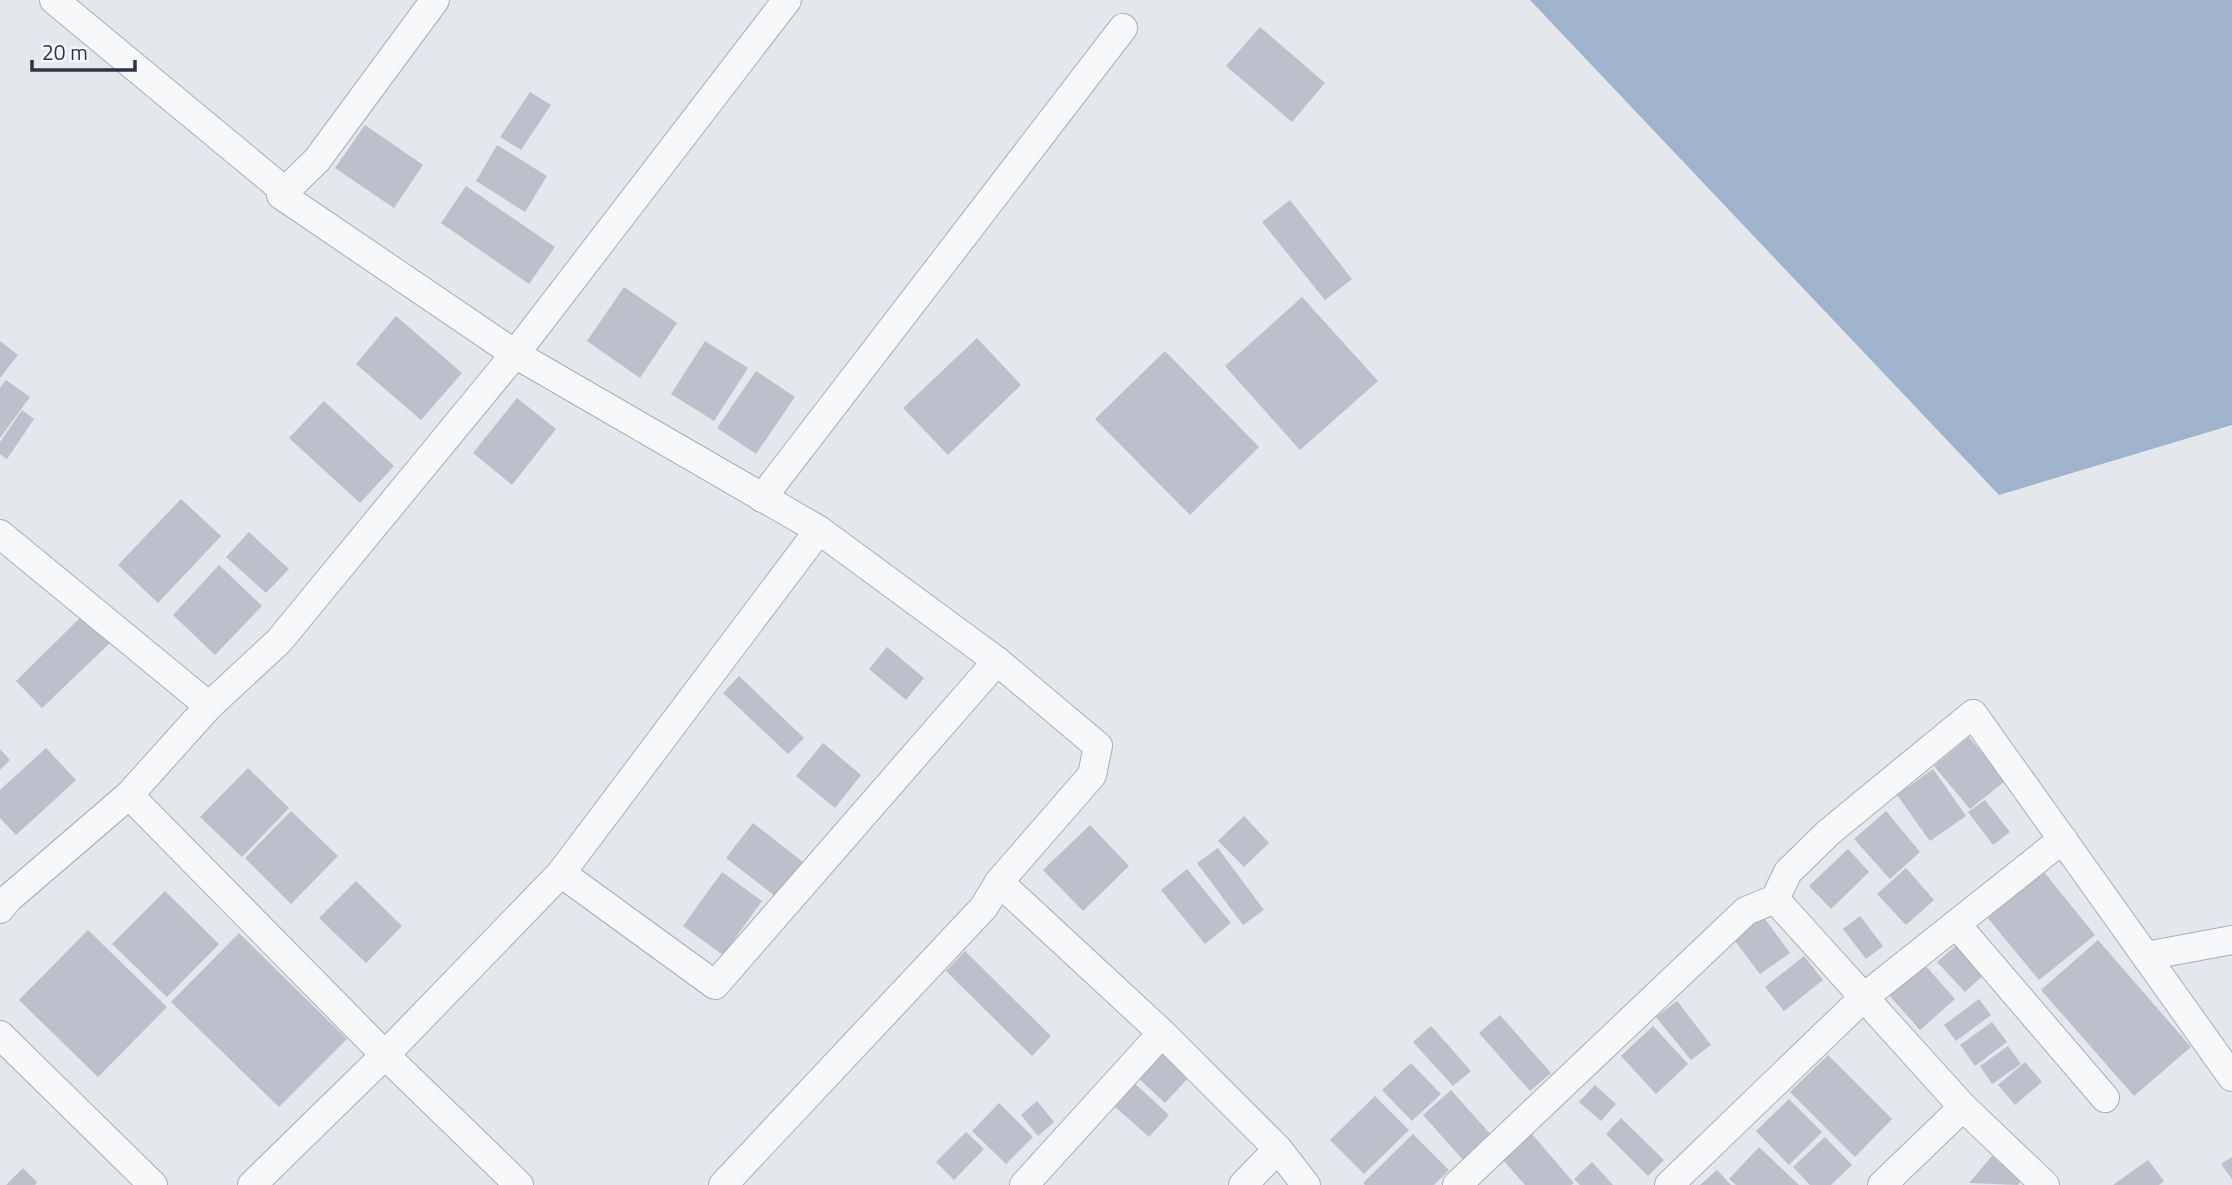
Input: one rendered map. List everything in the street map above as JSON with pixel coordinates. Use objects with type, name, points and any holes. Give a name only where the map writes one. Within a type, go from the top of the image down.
[{"type":"street","points":[[435,0],[317,160],[281,195],[515,354],[819,530],[997,661],[1098,746],[1092,775],[999,882],[984,907],[723,1185]]},
{"type":"street","points":[[3,900],[129,795],[209,706],[279,641],[515,354],[786,0]]},
{"type":"street","points":[[58,1],[275,183]]},
{"type":"street","points":[[762,498],[1122,28]]},
{"type":"street","points":[[252,1185],[384,1055],[561,873],[819,530]]},
{"type":"street","points":[[0,534],[209,706]]},
{"type":"street","points":[[561,873],[715,985],[997,661]]},
{"type":"street","points":[[1457,1185],[1746,911],[1775,899],[1788,872],[1829,832],[1973,713],[2232,1077]]},
{"type":"street","points":[[129,795],[384,1055],[519,1185]]},
{"type":"street","points":[[1669,1185],[1863,998],[2063,839]]},
{"type":"street","points":[[999,882],[1162,1033],[1278,1149],[1306,1185]]},
{"type":"street","points":[[1775,899],[1963,1107],[2045,1185]]},
{"type":"street","points":[[1956,924],[2105,1098]]},
{"type":"street","points":[[2146,956],[2232,940]]},
{"type":"street","points":[[1024,1185],[1162,1033]]},
{"type":"street","points":[[0,1035],[153,1185]]},
{"type":"street","points":[[1882,1185],[1963,1107]]},
{"type":"street","points":[[1243,1185],[1278,1149]]},
{"type":"water","points":[[1530,0],[2232,0],[2232,425],[1999,495]]},
{"type":"building","points":[[1260,27],[1325,83],[1292,122],[1226,66]]},
{"type":"building","points":[[530,92],[551,105],[521,150],[500,137]]},
{"type":"building","points":[[365,125],[423,165],[394,208],[335,168]]},
{"type":"building","points":[[497,145],[547,176],[525,212],[476,181]]},
{"type":"building","points":[[466,186],[555,247],[529,284],[441,223]]},
{"type":"building","points":[[1290,200],[1352,279],[1325,300],[1262,222]]},
{"type":"building","points":[[624,287],[677,323],[640,378],[587,341]]},
{"type":"building","points":[[1302,297],[1378,381],[1300,450],[1225,366]]},
{"type":"building","points":[[396,316],[462,373],[421,420],[356,364]]},
{"type":"building","points":[[977,338],[1021,385],[948,455],[903,408]]},
{"type":"building","points":[[0,341],[18,355],[0,378]]},
{"type":"building","points":[[705,341],[748,368],[714,421],[671,394]]},
{"type":"building","points":[[1165,351],[1259,447],[1190,515],[1095,419]]},
{"type":"building","points":[[756,371],[795,397],[756,454],[717,428]]},
{"type":"building","points":[[6,380],[30,397],[0,438],[0,388]]},
{"type":"building","points":[[517,398],[556,429],[512,485],[473,453]]},
{"type":"building","points":[[324,401],[394,466],[360,503],[289,438]]},
{"type":"building","points":[[22,410],[34,419],[7,459],[0,454],[0,442]]},
{"type":"building","points":[[181,499],[221,536],[158,603],[118,565]]},
{"type":"building","points":[[249,532],[289,569],[266,593],[226,557]]},
{"type":"building","points":[[219,565],[262,606],[215,655],[173,615]]},
{"type":"building","points":[[84,614],[111,642],[42,708],[16,681]]},
{"type":"building","points":[[887,647],[924,678],[906,700],[869,669]]},
{"type":"building","points":[[739,676],[804,738],[788,754],[723,693]]},
{"type":"building","points":[[1969,737],[2005,781],[1970,809],[1934,766]]},
{"type":"building","points":[[823,743],[861,775],[835,808],[796,776]]},
{"type":"building","points":[[46,748],[76,780],[16,835],[0,818],[0,790]]},
{"type":"building","points":[[0,749],[10,760],[0,770]]},
{"type":"building","points":[[248,768],[289,808],[242,857],[200,817]]},
{"type":"building","points":[[1933,769],[1966,816],[1930,841],[1897,795]]},
{"type":"building","points":[[1985,800],[2010,832],[1993,845],[1968,812]]},
{"type":"building","points":[[291,811],[338,856],[291,904],[245,858]]},
{"type":"building","points":[[1886,811],[1920,852],[1890,879],[1854,839]]},
{"type":"building","points":[[1244,816],[1269,843],[1244,867],[1218,841]]},
{"type":"building","points":[[753,823],[803,862],[775,896],[726,858]]},
{"type":"building","points":[[1090,825],[1129,866],[1083,911],[1043,870]]},
{"type":"building","points":[[1218,848],[1264,910],[1243,925],[1197,863]]},
{"type":"building","points":[[1848,849],[1869,872],[1831,909],[1809,886]]},
{"type":"building","points":[[2039,866],[2095,935],[2039,980],[1982,911]]},
{"type":"building","points":[[1906,868],[1934,900],[1906,925],[1877,894]]},
{"type":"building","points":[[1187,869],[1231,923],[1205,944],[1161,890]]},
{"type":"building","points":[[722,872],[762,901],[723,955],[683,926]]},
{"type":"building","points":[[356,881],[402,926],[366,963],[319,918]]},
{"type":"building","points":[[165,891],[219,944],[167,997],[112,944]]},
{"type":"building","points":[[1762,915],[1790,953],[1760,974],[1732,937]]},
{"type":"building","points":[[1860,916],[1883,946],[1866,959],[1843,929]]},
{"type":"building","points":[[88,930],[167,1007],[98,1077],[19,1000]]},
{"type":"building","points":[[239,933],[347,1039],[279,1107],[171,1002]]},
{"type":"building","points":[[2098,940],[2191,1047],[2134,1096],[2041,990]]},
{"type":"building","points":[[1960,942],[1988,971],[1965,992],[1937,962]]},
{"type":"building","points":[[965,951],[1051,1036],[1032,1056],[946,971]]},
{"type":"building","points":[[1804,956],[1823,980],[1784,1011],[1765,987]]},
{"type":"building","points":[[1924,964],[1955,999],[1920,1030],[1889,995]]},
{"type":"building","points":[[1979,999],[1991,1015],[1956,1041],[1944,1025]]},
{"type":"building","points":[[1677,1001],[1711,1045],[1691,1060],[1656,1017]]},
{"type":"building","points":[[1500,1015],[1551,1073],[1530,1091],[1479,1033]]},
{"type":"building","points":[[1992,1022],[2007,1042],[1975,1066],[1960,1045]]},
{"type":"building","points":[[1431,1026],[1471,1071],[1453,1086],[1413,1042]]},
{"type":"building","points":[[1653,1026],[1688,1064],[1656,1094],[1621,1056]]},
{"type":"building","points":[[1160,1046],[1192,1074],[1165,1103],[1134,1074]]},
{"type":"building","points":[[2008,1046],[2021,1064],[1992,1084],[1980,1066]]},
{"type":"building","points":[[1828,1055],[1892,1119],[1855,1157],[1790,1092]]},
{"type":"building","points":[[2025,1062],[2042,1082],[2015,1105],[1998,1085]]},
{"type":"building","points":[[1411,1063],[1441,1094],[1412,1121],[1382,1090]]},
{"type":"building","points":[[1131,1080],[1169,1115],[1149,1137],[1111,1103]]},
{"type":"building","points":[[1595,1085],[1616,1104],[1601,1121],[1579,1102]]},
{"type":"building","points":[[1451,1090],[1492,1136],[1464,1161],[1423,1115]]},
{"type":"building","points":[[1375,1096],[1409,1130],[1364,1174],[1330,1140]]},
{"type":"building","points":[[1789,1099],[1822,1132],[1789,1165],[1756,1131]]},
{"type":"building","points":[[1037,1101],[1054,1122],[1038,1136],[1021,1115]]},
{"type":"building","points":[[999,1103],[1033,1137],[1006,1164],[972,1131]]},
{"type":"building","points":[[1621,1118],[1664,1160],[1648,1176],[1606,1134]]},
{"type":"building","points":[[966,1132],[984,1149],[954,1180],[936,1162]]},
{"type":"building","points":[[1413,1134],[1449,1170],[1434,1185],[1365,1185],[1363,1183]]},
{"type":"building","points":[[1532,1134],[1574,1183],[1525,1185],[1502,1159]]},
{"type":"building","points":[[1825,1137],[1852,1165],[1831,1185],[1810,1185],[1793,1167]]},
{"type":"building","points":[[1759,1147],[1799,1185],[1736,1185],[1729,1179]]},
{"type":"building","points":[[1992,1156],[2021,1181],[2018,1185],[1969,1183]]},
{"type":"building","points":[[2232,1157],[2232,1179],[2221,1164]]},
{"type":"building","points":[[2148,1160],[2164,1181],[2159,1185],[2113,1185]]},
{"type":"building","points":[[1592,1162],[1613,1185],[1580,1185],[1574,1179]]},
{"type":"building","points":[[23,1168],[37,1182],[35,1185],[6,1185]]},
{"type":"building","points":[[1717,1170],[1731,1185],[1700,1185]]}]
